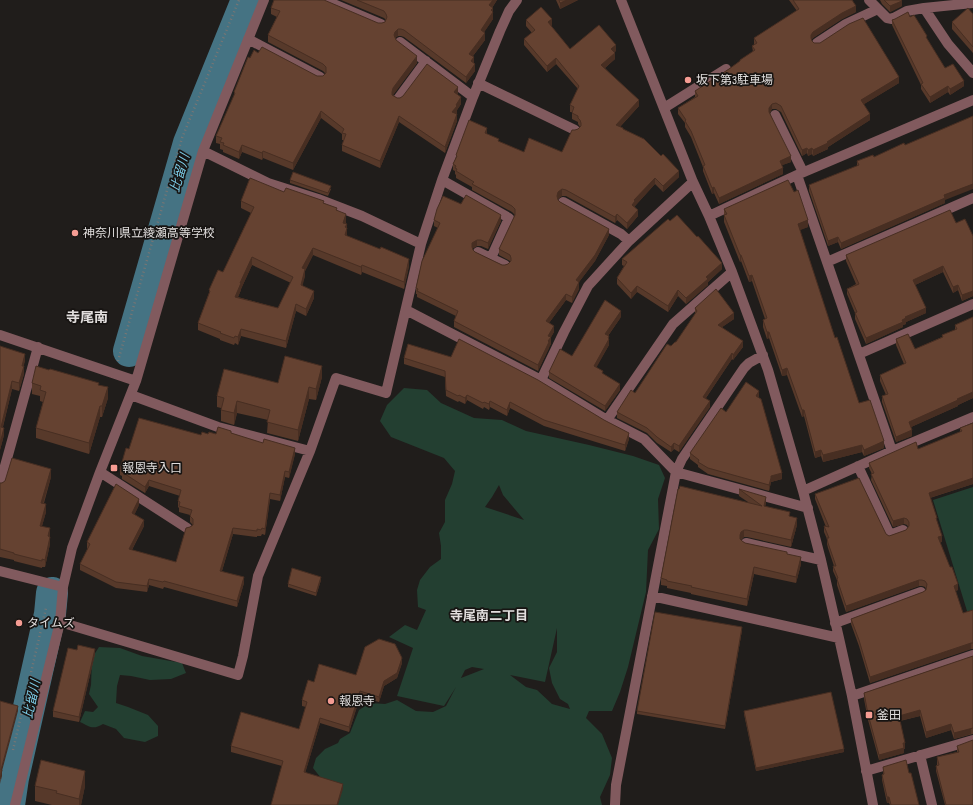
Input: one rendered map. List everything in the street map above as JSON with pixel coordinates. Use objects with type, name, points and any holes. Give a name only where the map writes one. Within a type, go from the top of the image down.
[{"type":"street","points":[[15,805],[60,622],[63,586],[72,548],[136,381],[203,151],[264,0]]},
{"type":"street","points":[[324,0],[381,24]]},
{"type":"street","points":[[60,622],[238,675],[258,576],[310,451],[336,378],[386,393],[421,244],[442,180],[478,84],[509,11],[516,0]]},
{"type":"street","points":[[621,0],[693,182],[732,272],[763,355],[808,508],[852,696],[874,805]]},
{"type":"street","points":[[869,0],[887,18],[892,18],[907,11],[924,8],[973,3]]},
{"type":"street","points":[[924,8],[948,44],[973,73]]},
{"type":"street","points":[[817,42],[846,24],[878,9]]},
{"type":"street","points":[[248,39],[320,77]]},
{"type":"street","points":[[400,42],[473,97]]},
{"type":"street","points":[[398,100],[426,61]]},
{"type":"street","points":[[664,108],[726,69]]},
{"type":"street","points":[[478,84],[575,130]]},
{"type":"street","points":[[709,216],[800,173],[973,100]]},
{"type":"street","points":[[774,115],[800,173],[827,262],[892,451]]},
{"type":"street","points":[[203,151],[268,183],[318,199],[362,216],[421,244]]},
{"type":"street","points":[[442,180],[509,218],[491,258]]},
{"type":"street","points":[[541,380],[588,286],[629,241],[693,182]]},
{"type":"street","points":[[827,262],[973,198]]},
{"type":"street","points":[[564,202],[620,234],[629,241]]},
{"type":"street","points":[[478,252],[505,265]]},
{"type":"street","points":[[607,420],[673,324],[732,272]]},
{"type":"street","points":[[859,354],[973,304]]},
{"type":"street","points":[[406,310],[541,380],[607,420],[644,440],[676,472],[808,508]]},
{"type":"street","points":[[0,335],[136,381]]},
{"type":"street","points":[[0,484],[38,347]]},
{"type":"street","points":[[615,805],[616,785],[676,472],[682,460],[744,368],[749,363],[763,355]]},
{"type":"street","points":[[131,395],[218,427],[310,451]]},
{"type":"street","points":[[803,491],[973,417]]},
{"type":"street","points":[[858,466],[890,535],[903,530]]},
{"type":"street","points":[[100,472],[187,528]]},
{"type":"street","points":[[746,543],[820,560]]},
{"type":"street","points":[[0,571],[63,586]]},
{"type":"street","points":[[835,622],[921,592]]},
{"type":"street","points":[[652,596],[839,638]]},
{"type":"street","points":[[852,696],[973,656]]},
{"type":"street","points":[[866,771],[973,740]]},
{"type":"street","points":[[920,755],[932,805]]},
{"type":"path","points":[[114,373],[182,138],[239,0]]},
{"type":"path","points":[[12,750],[46,607]]},
{"type":"green space","points":[[404,388],[427,390],[441,403],[474,418],[502,420],[526,431],[633,456],[659,465],[665,478],[658,499],[659,529],[648,550],[646,592],[628,667],[612,711],[589,711],[586,718],[602,734],[612,758],[610,775],[600,797],[602,805],[330,805],[321,778],[313,768],[316,758],[325,749],[338,743],[340,739],[350,733],[359,710],[370,703],[385,704],[397,700],[416,711],[433,712],[446,706],[456,687],[444,706],[397,696],[413,648],[389,637],[405,625],[417,630],[426,610],[418,607],[417,590],[420,580],[430,567],[441,559],[439,533],[445,522],[445,500],[452,484],[455,471],[444,458],[391,437],[380,421],[387,405]],"holes":[[[499,485],[503,495],[524,520],[485,507]],[[557,628],[557,652],[549,668],[552,683],[560,699],[568,704],[570,709],[552,704],[537,690],[526,687],[510,675],[545,682]],[[472,667],[484,669],[461,678],[465,670]]]},
{"type":"green space","points":[[973,487],[973,611],[967,611],[933,500]]},
{"type":"green space","points":[[99,647],[120,648],[142,656],[182,663],[186,673],[171,679],[150,680],[120,675],[117,686],[116,703],[148,715],[158,726],[158,736],[145,742],[124,738],[116,729],[103,724],[97,727],[92,727],[80,722],[85,711],[93,712],[98,707],[89,694],[91,685],[92,658]]},
{"type":"building","points":[[274,0],[324,0],[378,23],[382,23],[385,22],[387,17],[384,11],[357,0],[493,0],[489,5],[493,8],[491,10],[493,12],[481,30],[485,33],[469,54],[474,57],[471,61],[475,64],[466,77],[404,30],[398,29],[394,35],[396,40],[417,56],[393,88],[392,95],[397,98],[403,96],[427,64],[458,87],[454,92],[461,97],[456,105],[457,106],[452,112],[457,114],[445,147],[399,116],[380,161],[342,145],[346,134],[342,133],[344,129],[321,111],[293,163],[263,151],[262,153],[242,145],[239,152],[223,145],[224,143],[220,142],[222,138],[216,136],[235,93],[234,92],[248,57],[250,58],[254,50],[258,53],[262,47],[317,76],[323,76],[326,73],[326,67],[323,64],[268,35],[280,11],[271,8]]},
{"type":"building","points":[[559,0],[567,0],[560,3]]},
{"type":"building","points":[[793,0],[852,0],[856,6],[842,13],[813,32],[811,35],[812,41],[814,43],[820,43],[849,24],[863,18],[899,77],[861,100],[870,114],[827,142],[828,143],[813,150],[812,148],[808,150],[807,148],[802,150],[781,106],[776,103],[772,104],[769,108],[769,112],[791,156],[780,161],[783,168],[719,198],[714,187],[712,188],[703,166],[705,165],[691,131],[685,121],[686,120],[678,108],[698,96],[695,91],[755,50],[752,46],[757,43],[754,38],[799,9]]},
{"type":"building","points":[[884,0],[901,0],[902,1],[890,6]]},
{"type":"building","points":[[541,7],[552,19],[548,22],[570,49],[599,25],[616,45],[611,49],[615,53],[601,65],[639,100],[616,125],[644,139],[661,156],[663,154],[679,171],[663,186],[655,178],[634,200],[635,201],[632,205],[638,210],[627,223],[617,214],[615,217],[566,190],[562,189],[558,192],[557,196],[560,202],[609,229],[595,255],[576,280],[579,282],[572,297],[566,294],[546,321],[554,326],[548,336],[551,337],[538,365],[454,321],[458,311],[417,291],[418,289],[416,288],[422,261],[440,223],[434,220],[443,196],[461,204],[466,195],[501,215],[488,243],[477,240],[472,243],[472,247],[475,252],[502,265],[508,264],[511,261],[510,255],[499,249],[515,215],[515,209],[472,184],[474,182],[456,171],[456,166],[453,164],[469,120],[487,128],[485,133],[499,139],[498,141],[524,152],[529,138],[562,152],[572,130],[578,129],[581,126],[578,116],[572,113],[574,107],[570,105],[579,86],[556,58],[547,66],[524,39],[535,30],[526,20]]},
{"type":"building","points":[[968,8],[973,14],[973,47],[952,22]]},
{"type":"building","points":[[908,12],[910,17],[914,15],[945,68],[953,64],[964,81],[950,89],[948,86],[930,97],[921,84],[923,83],[892,20]]},
{"type":"building","points":[[973,116],[973,184],[944,195],[945,198],[841,243],[838,237],[828,241],[809,185],[859,165],[857,161],[873,155],[874,157],[904,143],[905,145]]},
{"type":"building","points":[[293,172],[331,186],[328,193],[290,180]]},
{"type":"building","points":[[250,178],[284,192],[286,188],[324,201],[323,203],[337,208],[336,210],[346,214],[343,223],[347,224],[345,227],[347,228],[345,235],[380,249],[381,247],[409,259],[404,282],[362,265],[361,267],[313,248],[302,268],[305,269],[301,285],[314,291],[306,309],[296,304],[286,341],[241,329],[238,337],[235,336],[234,338],[198,323],[210,291],[209,290],[218,270],[223,272],[254,207],[241,201]],"holes":[[[252,257],[293,277],[278,308],[235,297]]]},
{"type":"building","points":[[788,180],[794,192],[798,190],[808,220],[798,224],[835,338],[837,337],[859,403],[870,400],[884,441],[864,450],[862,445],[823,455],[821,450],[815,452],[804,410],[802,410],[787,368],[782,370],[769,332],[767,332],[763,320],[767,318],[752,275],[749,276],[724,215],[727,214],[724,209]]},
{"type":"building","points":[[950,210],[956,223],[965,219],[973,236],[973,291],[962,295],[958,285],[953,287],[943,266],[913,280],[926,308],[905,317],[906,318],[902,320],[903,322],[866,338],[855,313],[857,312],[847,289],[859,284],[846,255]]},
{"type":"building","points":[[677,215],[722,263],[706,277],[708,279],[686,298],[678,290],[668,306],[637,286],[631,293],[617,278],[627,262],[622,259],[668,219],[670,221]]},
{"type":"building","points":[[716,289],[734,313],[718,325],[743,341],[733,355],[732,353],[703,397],[710,401],[679,446],[674,443],[671,447],[647,428],[617,412],[631,390],[635,393],[667,344],[671,346],[676,342],[697,311],[695,308]]},
{"type":"building","points":[[605,300],[621,311],[605,334],[609,336],[609,339],[594,366],[603,371],[602,373],[620,384],[605,406],[549,372],[560,349],[572,356]]},
{"type":"building","points":[[973,317],[973,392],[909,422],[912,430],[896,437],[882,396],[888,394],[880,375],[906,363],[896,339],[908,334],[915,349],[943,337],[942,335],[957,329],[955,325]]},
{"type":"building","points":[[459,339],[538,380],[604,420],[629,433],[625,445],[544,420],[510,402],[507,410],[490,401],[489,404],[483,403],[467,395],[465,398],[459,395],[458,396],[446,390],[445,371],[404,358],[408,344],[451,357]]},
{"type":"building","points":[[0,346],[25,354],[22,366],[24,366],[19,383],[12,381],[1,427],[4,428],[0,443]]},
{"type":"building","points":[[285,356],[322,366],[316,389],[309,387],[298,430],[267,422],[270,410],[237,401],[234,413],[221,410],[224,398],[217,396],[224,369],[278,383]]},
{"type":"building","points":[[36,366],[99,383],[98,385],[108,387],[102,406],[100,406],[89,443],[36,428],[46,392],[40,390],[41,386],[32,383]]},
{"type":"building","points":[[746,382],[759,391],[756,396],[761,399],[782,473],[771,476],[769,485],[708,468],[698,462],[699,460],[690,453],[721,408],[726,412]]},
{"type":"building","points":[[139,418],[201,435],[202,432],[216,434],[218,427],[231,431],[231,433],[263,443],[264,439],[295,448],[289,472],[285,471],[280,495],[270,493],[265,529],[257,529],[257,531],[233,528],[220,571],[244,577],[237,601],[164,581],[149,579],[147,586],[116,582],[80,564],[90,544],[87,542],[116,484],[139,499],[132,513],[144,520],[129,549],[176,562],[186,528],[193,525],[193,519],[190,516],[192,510],[179,506],[180,502],[178,501],[181,490],[149,480],[145,487],[122,472],[123,470],[120,469],[126,448],[129,449]]},
{"type":"building","points":[[973,423],[973,478],[929,493],[942,536],[938,537],[958,584],[954,586],[963,613],[973,610],[973,643],[870,677],[851,619],[923,592],[926,590],[927,584],[925,581],[919,580],[846,606],[833,566],[836,566],[828,543],[827,538],[829,538],[824,526],[829,527],[815,494],[859,478],[886,534],[889,536],[906,530],[909,526],[907,519],[904,518],[893,521],[871,474],[874,473],[869,463],[916,442],[918,449],[962,431],[960,428]]},
{"type":"building","points":[[12,458],[51,469],[41,503],[46,504],[40,526],[50,528],[48,536],[50,537],[45,560],[42,559],[42,561],[0,549],[0,483],[5,481]]},
{"type":"building","points":[[680,486],[762,506],[739,489],[766,497],[764,506],[790,512],[789,516],[797,518],[791,540],[747,530],[741,532],[740,539],[745,543],[787,552],[787,554],[801,557],[796,577],[754,567],[747,599],[691,587],[692,586],[667,581],[661,578],[678,489]]},
{"type":"building","points":[[292,568],[321,577],[316,593],[288,584]]},
{"type":"building","points":[[655,612],[742,627],[725,726],[637,711]]},
{"type":"building","points":[[379,639],[395,644],[402,658],[397,673],[384,681],[379,697],[360,691],[349,727],[320,718],[304,772],[343,784],[337,805],[271,805],[283,761],[231,746],[241,712],[299,729],[307,702],[302,700],[308,680],[314,682],[319,664],[356,675],[365,647]]},
{"type":"building","points":[[78,645],[95,649],[79,717],[53,711],[68,648],[77,650]]},
{"type":"building","points":[[973,656],[973,728],[954,733],[951,724],[926,732],[920,710],[899,716],[905,743],[903,743],[904,748],[879,755],[864,693]]},
{"type":"building","points":[[831,692],[844,749],[756,768],[744,711]]},
{"type":"building","points":[[0,701],[18,706],[0,779]]},
{"type":"building","points":[[973,740],[973,805],[946,805],[936,766],[939,765],[937,757],[959,752],[957,746]]},
{"type":"building","points":[[41,760],[85,771],[79,799],[56,793],[57,791],[35,786]]},
{"type":"building","points":[[906,760],[919,805],[891,805],[889,797],[887,797],[882,775],[884,774],[883,767]]},
{"type":"waterway","name":"比留川","points":[[129,351],[189,143],[247,0]]},
{"type":"waterway","name":"比留川","points":[[9,805],[13,778],[50,614],[52,593]]},
{"type":"place","name":"坂下第3駐車場","points":[[688,80]]},
{"type":"place","name":"神奈川県立綾瀬高等学校","points":[[75,233]]},
{"type":"place","name":"報恩寺入口","points":[[114,468]]},
{"type":"place","name":"タイムズ","points":[[19,623]]},
{"type":"place","name":"報恩寺","points":[[331,701]]},
{"type":"place","name":"釜田","points":[[869,715]]},
{"type":"district","name":"寺尾南","points":[[87,317]]},
{"type":"district","name":"寺尾南二丁目","points":[[489,616]]}]
